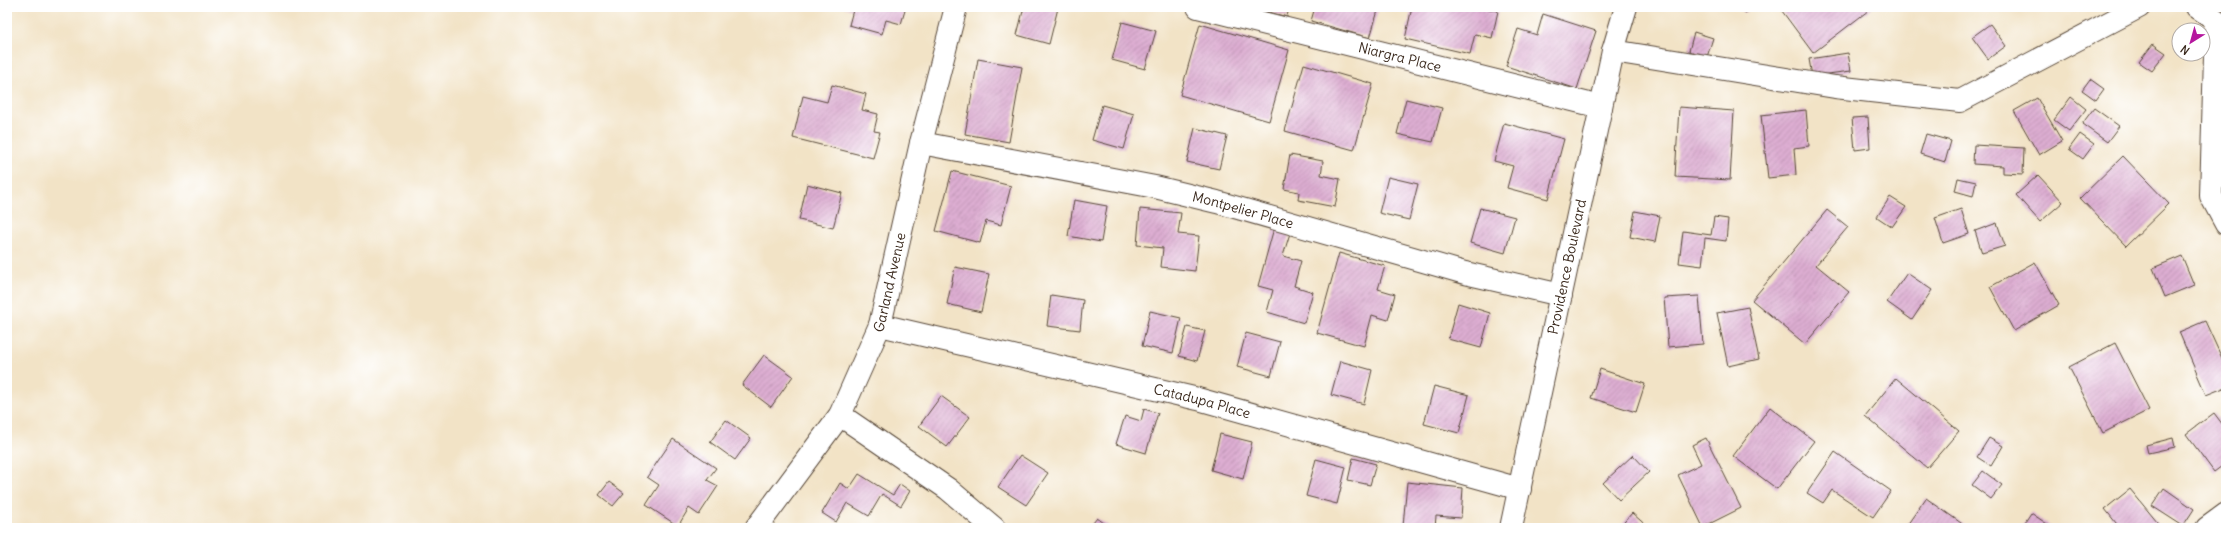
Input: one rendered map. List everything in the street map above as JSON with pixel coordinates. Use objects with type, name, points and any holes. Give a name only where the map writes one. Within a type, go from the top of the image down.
[{"type":"street","name":"Garland Avenue","points":[[756,528],[840,415],[880,325],[921,143],[956,7]]},
{"type":"street","name":"Niargra Place","points":[[1198,7],[1601,107]]},
{"type":"street","name":"Providence Boulevard","points":[[1511,528],[1613,52],[1626,7]]},
{"type":"street","points":[[1613,52],[1835,87],[1960,101],[2139,7]]},
{"type":"street","points":[[2197,7],[2221,16],[2212,196],[2226,224]]},
{"type":"street","name":"Montpelier Place","points":[[921,143],[1155,187],[1217,202],[1465,273],[1561,295]]},
{"type":"street","name":"Catadupa Place","points":[[880,325],[1198,399],[1520,489]]},
{"type":"street","points":[[840,415],[948,489],[994,528]]},
{"type":"street","points":[[2207,528],[2226,514]]},
{"type":"building","points":[[844,7],[906,7],[901,24],[886,20],[882,34],[849,25],[853,10]]},
{"type":"building","points":[[1024,7],[1058,8],[1049,44],[1017,35]]},
{"type":"building","points":[[1251,7],[1289,7],[1287,17]]},
{"type":"building","points":[[1315,7],[1379,7],[1370,38],[1311,21]]},
{"type":"building","points":[[1412,7],[1480,7],[1498,11],[1492,38],[1475,34],[1470,54],[1405,39]]},
{"type":"building","points":[[1735,7],[1749,7],[1746,13]]},
{"type":"building","points":[[1779,7],[1873,7],[1813,53]]},
{"type":"building","points":[[1543,14],[1596,31],[1577,89],[1506,66],[1518,29],[1537,35]]},
{"type":"building","points":[[1122,22],[1156,31],[1145,69],[1112,60]]},
{"type":"building","points":[[1200,24],[1289,50],[1269,121],[1180,95]]},
{"type":"building","points":[[1990,24],[2006,46],[1988,59],[1972,37]]},
{"type":"building","points":[[1694,32],[1713,38],[1707,57],[1689,51]]},
{"type":"building","points":[[2153,44],[2166,53],[2152,71],[2139,62]]},
{"type":"building","points":[[1848,53],[1851,71],[1812,76],[1809,59]]},
{"type":"building","points":[[978,59],[1022,67],[1009,142],[965,134]]},
{"type":"building","points":[[1304,64],[1373,84],[1354,150],[1285,131]]},
{"type":"building","points":[[2090,79],[2104,89],[2096,100],[2082,90]]},
{"type":"building","points":[[832,85],[866,94],[862,110],[878,114],[874,131],[880,132],[873,158],[793,138],[803,96],[827,102]]},
{"type":"building","points":[[2071,97],[2086,109],[2069,131],[2054,120]]},
{"type":"building","points":[[2037,98],[2062,141],[2039,155],[2014,111]]},
{"type":"building","points":[[1406,99],[1442,108],[1433,142],[1397,134]]},
{"type":"building","points":[[1102,105],[1134,114],[1124,149],[1092,140]]},
{"type":"building","points":[[1679,107],[1734,111],[1730,180],[1675,177]]},
{"type":"building","points":[[2094,108],[2119,126],[2107,142],[2082,124]]},
{"type":"building","points":[[1806,110],[1809,146],[1794,148],[1796,175],[1768,178],[1761,115]]},
{"type":"building","points":[[1868,117],[1870,148],[1855,150],[1852,118]]},
{"type":"building","points":[[1504,123],[1564,139],[1548,199],[1507,188],[1513,166],[1494,161]]},
{"type":"building","points":[[1195,128],[1227,136],[1219,169],[1187,162]]},
{"type":"building","points":[[1926,134],[1951,141],[1945,162],[1920,154]]},
{"type":"building","points":[[2080,134],[2094,144],[2083,159],[2069,149]]},
{"type":"building","points":[[1974,145],[2024,148],[2023,174],[2003,173],[2003,166],[1973,164]]},
{"type":"building","points":[[1290,155],[1323,161],[1321,175],[1340,179],[1335,207],[1298,200],[1299,192],[1284,189]]},
{"type":"building","points":[[2123,156],[2169,204],[2126,246],[2080,198]]},
{"type":"building","points":[[952,171],[1011,186],[1001,225],[986,221],[980,243],[936,231]]},
{"type":"building","points":[[2038,175],[2063,202],[2040,222],[2016,195]]},
{"type":"building","points":[[1388,177],[1418,184],[1409,220],[1379,213]]},
{"type":"building","points":[[1958,178],[1976,182],[1973,196],[1955,191]]},
{"type":"building","points":[[807,184],[842,193],[833,228],[799,220]]},
{"type":"building","points":[[1890,197],[1906,207],[1892,227],[1877,217]]},
{"type":"building","points":[[1074,200],[1107,206],[1101,242],[1068,236]]},
{"type":"building","points":[[1480,208],[1515,217],[1505,253],[1470,243]]},
{"type":"building","points":[[1140,209],[1181,213],[1178,234],[1199,236],[1195,271],[1161,267],[1163,248],[1137,245]]},
{"type":"building","points":[[1961,209],[1969,234],[1943,243],[1935,218]]},
{"type":"building","points":[[1827,210],[1848,227],[1816,265],[1849,292],[1805,344],[1752,300]]},
{"type":"building","points":[[1635,211],[1660,216],[1655,242],[1630,237]]},
{"type":"building","points":[[1714,217],[1728,219],[1726,241],[1705,238],[1702,266],[1679,263],[1683,231],[1711,235]]},
{"type":"building","points":[[1997,223],[2005,246],[1982,253],[1975,231]]},
{"type":"building","points":[[1274,228],[1290,233],[1283,256],[1301,261],[1294,286],[1313,292],[1304,323],[1267,312],[1273,290],[1258,286]]},
{"type":"building","points":[[1339,253],[1385,266],[1378,289],[1395,294],[1388,320],[1372,315],[1364,346],[1317,333]]},
{"type":"building","points":[[2182,256],[2194,285],[2165,297],[2153,268]]},
{"type":"building","points":[[2035,262],[2059,305],[2014,331],[1990,287]]},
{"type":"building","points":[[955,267],[989,274],[981,312],[947,304]]},
{"type":"building","points":[[1907,273],[1932,290],[1912,320],[1887,302]]},
{"type":"building","points":[[1051,295],[1083,300],[1080,330],[1047,326]]},
{"type":"building","points":[[1699,296],[1703,344],[1668,347],[1664,298]]},
{"type":"building","points":[[1458,303],[1490,313],[1481,348],[1448,339]]},
{"type":"building","points":[[1748,307],[1759,359],[1728,366],[1717,313]]},
{"type":"building","points":[[1150,311],[1181,318],[1173,353],[1142,346]]},
{"type":"building","points":[[2205,321],[2226,367],[2226,387],[2206,395],[2179,332]]},
{"type":"building","points":[[1187,327],[1205,331],[1197,361],[1179,356]]},
{"type":"building","points":[[1246,333],[1280,342],[1271,376],[1237,367]]},
{"type":"building","points":[[2115,343],[2149,410],[2103,433],[2069,367]]},
{"type":"building","points":[[764,355],[793,376],[771,407],[742,385]]},
{"type":"building","points":[[1340,361],[1372,370],[1364,404],[1331,395]]},
{"type":"building","points":[[1600,369],[1645,384],[1636,412],[1591,398]]},
{"type":"building","points":[[1896,378],[1959,431],[1927,468],[1865,416]]},
{"type":"building","points":[[1434,386],[1469,395],[1459,433],[1424,424]]},
{"type":"building","points":[[941,396],[970,417],[947,447],[919,426]]},
{"type":"building","points":[[1770,407],[1814,441],[1777,489],[1733,456]]},
{"type":"building","points":[[1144,409],[1158,413],[1146,453],[1116,444],[1125,416],[1141,421]]},
{"type":"building","points":[[2214,413],[2226,429],[2226,463],[2214,472],[2186,434]]},
{"type":"building","points":[[726,420],[751,438],[735,460],[710,442]]},
{"type":"building","points":[[1220,434],[1252,442],[1243,479],[1211,470]]},
{"type":"building","points":[[1706,438],[1741,508],[1703,527],[1678,475],[1701,464],[1692,445]]},
{"type":"building","points":[[1989,438],[2003,446],[1991,466],[1977,457]]},
{"type":"building","points":[[2173,438],[2175,447],[2148,453],[2146,445]]},
{"type":"building","points":[[673,439],[716,468],[707,480],[718,486],[699,515],[689,508],[678,526],[646,505],[659,485],[647,477]]},
{"type":"building","points":[[1835,452],[1891,491],[1873,517],[1832,490],[1823,503],[1807,493]]},
{"type":"building","points":[[1020,455],[1048,473],[1026,505],[998,487]]},
{"type":"building","points":[[1633,455],[1649,472],[1619,500],[1603,483]]},
{"type":"building","points":[[1353,458],[1376,464],[1370,485],[1348,480]]},
{"type":"building","points":[[1316,459],[1346,467],[1337,504],[1306,496]]},
{"type":"building","points":[[1983,471],[2002,485],[1991,499],[1972,485]]},
{"type":"building","points":[[859,474],[893,495],[900,484],[910,491],[901,506],[882,494],[869,516],[847,503],[836,522],[822,513],[840,483],[849,489]]},
{"type":"building","points":[[609,482],[624,493],[613,506],[599,495]]},
{"type":"building","points":[[1407,482],[1463,488],[1461,518],[1436,516],[1435,528],[1403,526]]},
{"type":"building","points":[[2164,488],[2194,509],[2183,526],[2152,506]]},
{"type":"building","points":[[2130,489],[2162,528],[2120,528],[2105,509]]},
{"type":"building","points":[[1926,498],[1968,528],[1905,528]]},
{"type":"building","points":[[1632,513],[1649,528],[1619,528]]},
{"type":"building","points":[[2031,513],[2053,528],[2021,528]]},
{"type":"building","points":[[1097,518],[1111,528],[1089,528]]}]
